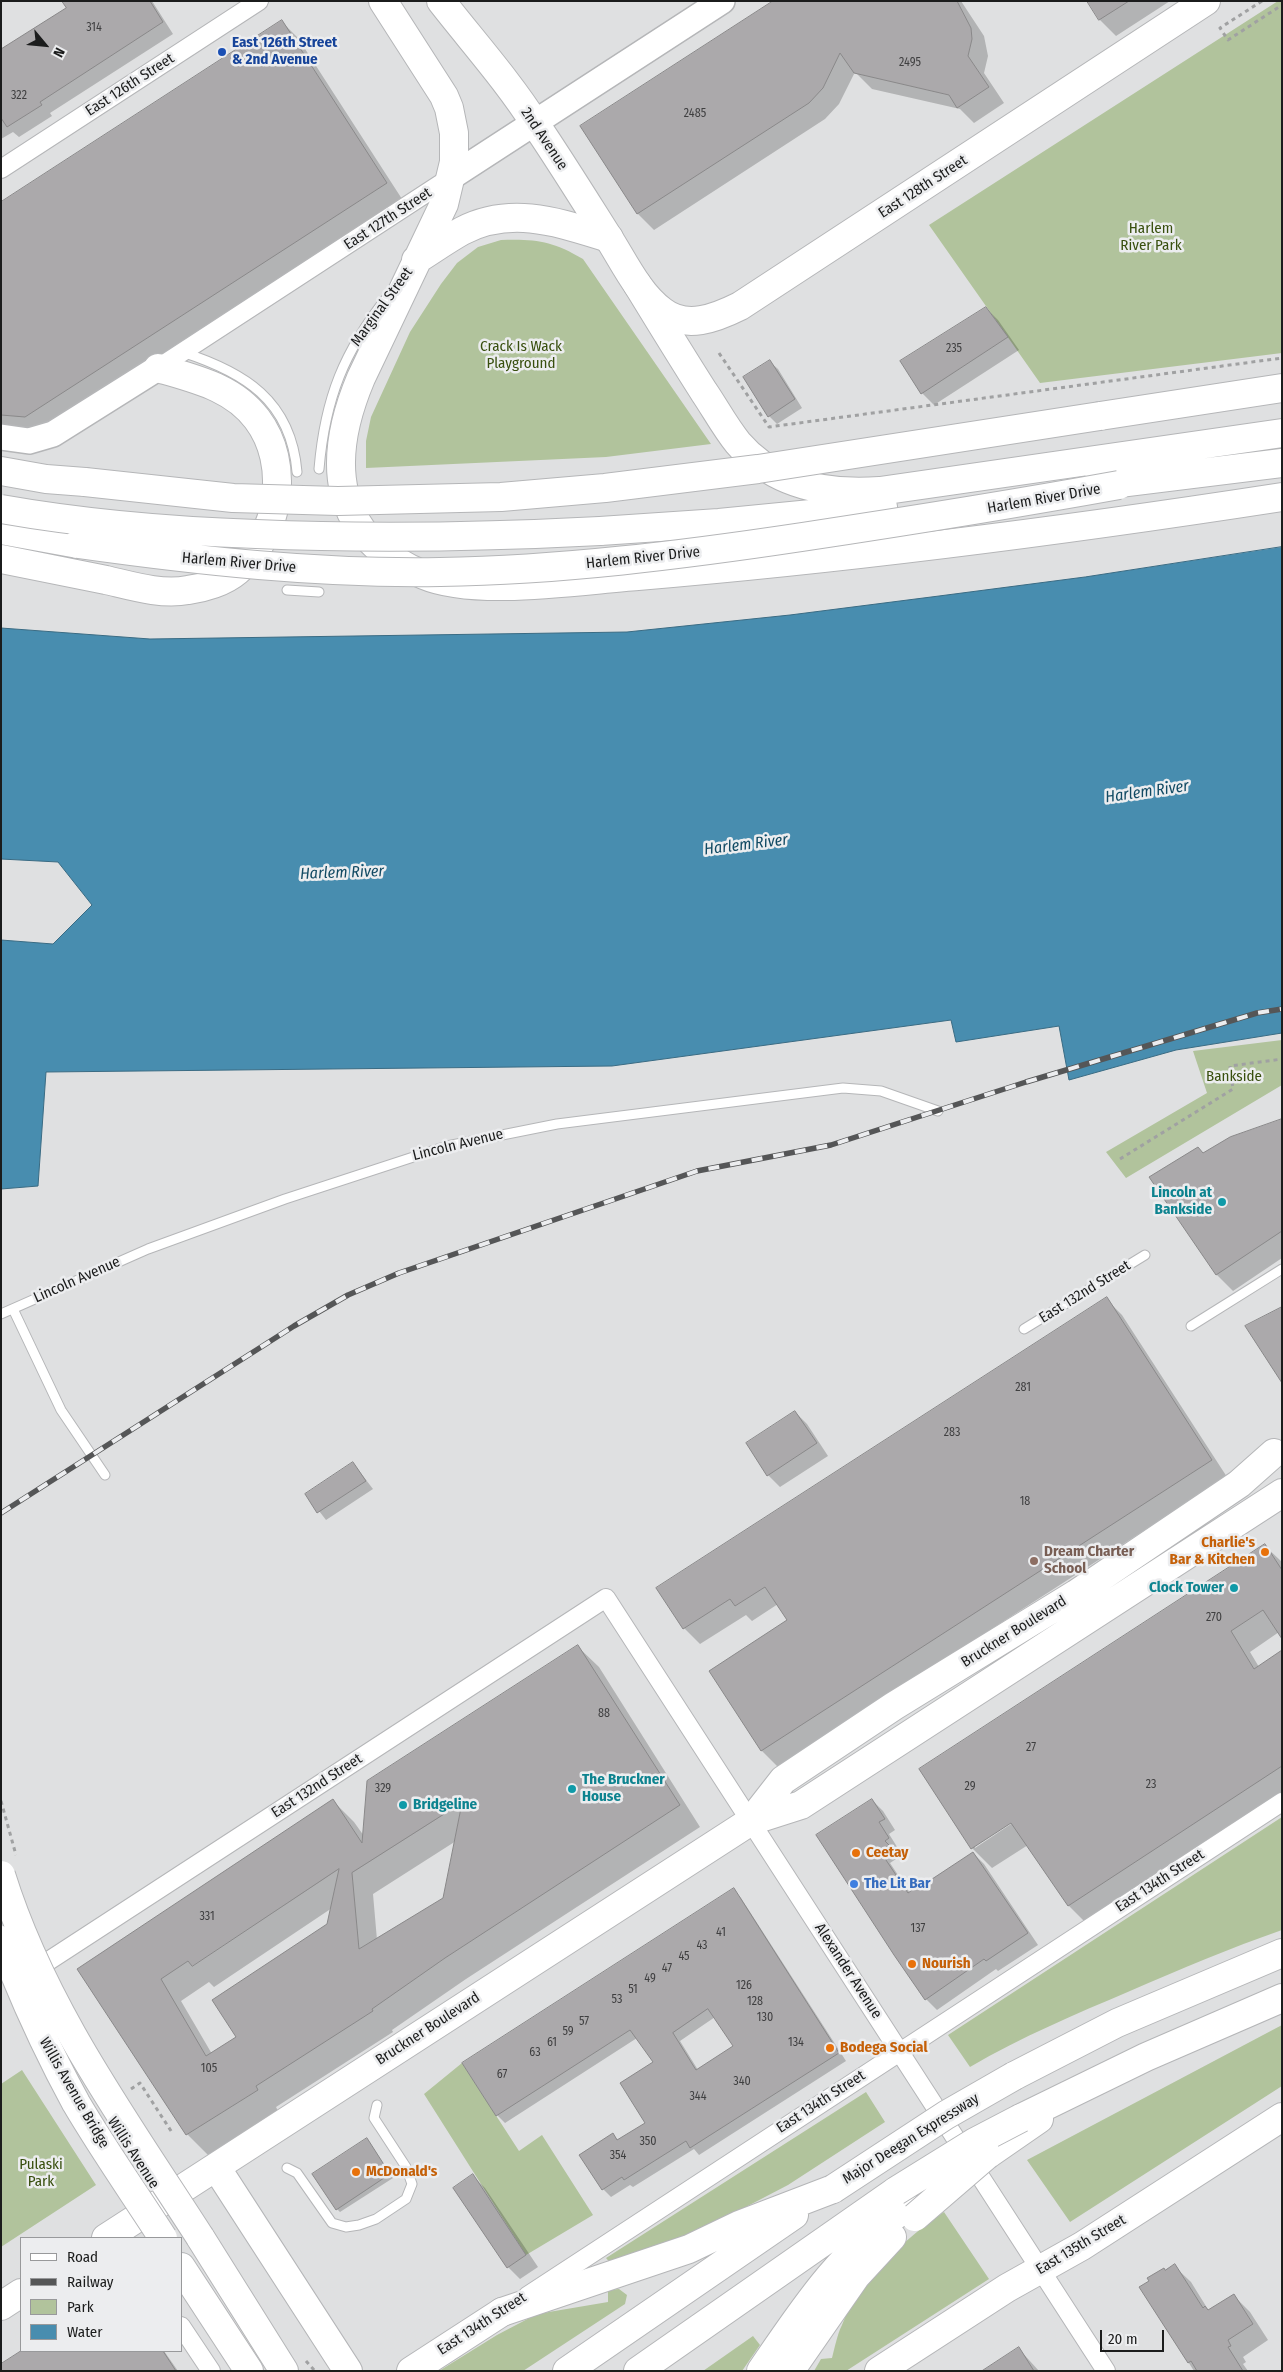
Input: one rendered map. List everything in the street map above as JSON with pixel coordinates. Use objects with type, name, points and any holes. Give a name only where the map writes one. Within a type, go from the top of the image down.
[{"type":"main road","points":[[383,1],[444,96],[449,108],[455,146],[451,177],[444,204],[353,396],[344,435],[341,470],[344,499],[354,521],[361,530],[386,553],[425,576],[457,583],[494,586],[739,567],[1132,519],[1282,497]]},
{"type":"main road","name":"2nd Avenue","points":[[441,1],[535,122],[637,284]]},
{"type":"main road","name":"East 127th Street","points":[[451,177],[722,1]]},
{"type":"main road","name":"East 128th Street","points":[[637,284],[662,311],[682,320],[704,320],[740,306],[1206,1]]},
{"type":"main road","points":[[416,261],[464,230],[487,221],[502,218],[529,217],[543,219],[609,238]]},
{"type":"main road","points":[[637,284],[680,356],[738,442],[774,472],[810,488],[835,492],[880,491],[1282,433]]},
{"type":"main road","points":[[1,559],[146,589],[174,591],[188,590],[215,583],[237,571],[247,561],[269,526],[277,497],[274,457],[265,431],[244,405],[222,389],[212,384],[158,368]]},
{"type":"main road","name":"East 127th Street","points":[[1,437],[29,441],[53,434],[158,368]]},
{"type":"main road","points":[[1,471],[46,478],[233,498],[338,501],[501,497],[605,488],[758,469],[1282,388]]},
{"type":"main road","name":"Harlem River Drive","points":[[1,530],[78,544],[259,566],[332,571],[479,571],[604,563],[723,549],[966,513],[1119,484],[1282,463]]},
{"type":"main road","points":[[1,509],[106,525],[169,530],[426,538],[666,528],[846,512],[964,496],[1119,484]]},
{"type":"main road","name":"Bruckner Boulevard","points":[[750,1821],[783,1780],[894,1706],[1076,1594],[1279,1455]]},
{"type":"main road","name":"Bruckner Boulevard","points":[[116,2236],[216,2167],[750,1821],[801,1805],[1282,1493]]},
{"type":"main road","points":[[10,1869],[22,1935],[73,2036],[284,2371]]},
{"type":"main road","name":"Willis Avenue Bridge","points":[[1,1940],[30,2013],[61,2076],[92,2129],[162,2237]]},
{"type":"main road","name":"Major Deegan Expressway","points":[[567,2371],[833,2189],[946,2115],[1014,2076],[1124,2019],[1282,1953]]},
{"type":"main road","points":[[761,2371],[801,2311],[829,2275],[861,2242],[906,2205],[975,2142],[1024,2123],[1074,2094],[1146,2057],[1282,1998]]},
{"type":"main road","name":"East 135th Street","points":[[879,2371],[1007,2288],[1082,2246],[1282,2117]]},
{"type":"main road","points":[[638,2371],[987,2155],[1024,2123]]},
{"type":"main road","points":[[216,2167],[348,2371]]},
{"type":"main road","points":[[502,2312],[681,2252],[739,2225],[833,2189]]},
{"type":"main road","points":[[790,2371],[856,2276],[885,2243],[906,2205]]},
{"type":"main road","points":[[182,2269],[249,2371]]},
{"type":"main road","points":[[1,2306],[20,2294]]},
{"type":"main road","name":"East 134th Street","points":[[411,2371],[502,2312]]},
{"type":"street","name":"East 126th Street","points":[[1,169],[259,1]]},
{"type":"street","name":"East 127th Street","points":[[158,368],[451,177]]},
{"type":"street","name":"Alexander Avenue","points":[[606,1598],[1106,2371]]},
{"type":"street","name":"East 132nd Street","points":[[28,1974],[606,1598]]},
{"type":"street","name":"East 134th Street","points":[[502,2312],[1282,1802]]},
{"type":"street","name":"Willis Avenue","points":[[28,1974],[66,2049],[164,2202]]},
{"type":"street","points":[[182,2328],[211,2371]]},
{"type":"lane","name":"Marginal Street","points":[[319,469],[322,439],[329,404],[345,361],[368,321],[416,261]]},
{"type":"lane","points":[[182,352],[240,376],[258,388],[268,398],[290,438],[297,472]]},
{"type":"lane","points":[[287,590],[319,592]]},
{"type":"lane","name":"Lincoln Avenue","points":[[1,1314],[115,1262],[285,1199],[415,1155],[479,1139],[557,1124],[843,1088],[881,1091],[938,1111]]},
{"type":"lane","name":"East 132nd Street","points":[[1024,1329],[1145,1254]]},
{"type":"lane","points":[[1191,1326],[1282,1269]]},
{"type":"lane","points":[[13,1309],[62,1410],[105,1475]]},
{"type":"lane","points":[[287,2168],[297,2173],[332,2223],[339,2227],[359,2225],[376,2219],[406,2199],[412,2184],[406,2167],[374,2118],[377,2106]]},
{"type":"path","points":[[1262,1],[1220,28],[1228,40],[1282,5]]},
{"type":"path","points":[[719,353],[769,427],[1282,358]]},
{"type":"path","points":[[1120,1158],[1233,1089],[1230,1066],[1282,1059]]},
{"type":"path","points":[[1,1800],[10,1869]]},
{"type":"path","points":[[125,2082],[135,2098]]},
{"type":"path","points":[[130,2090],[140,2083],[173,2134]]},
{"type":"green space","name":"Harlem River Park","points":[[1278,1],[1282,1],[1282,353],[1040,383],[929,225]]},
{"type":"green space","name":"Crack Is Wack Playground","points":[[501,240],[544,242],[562,248],[583,259],[711,444],[606,457],[366,468],[366,441],[371,417],[410,332],[457,263],[478,247]]},
{"type":"green space","name":"Bankside","points":[[1282,1040],[1282,1085],[1126,1178],[1106,1152],[1207,1093],[1193,1051]]},
{"type":"green space","points":[[1282,1817],[1282,1930],[1206,1959],[1069,2017],[970,2067],[948,2035]]},
{"type":"green space","points":[[1282,2025],[1282,2086],[1070,2222],[1027,2160]]},
{"type":"green space","points":[[462,2063],[519,2151],[542,2135],[593,2215],[526,2255],[424,2094]]},
{"type":"green space","name":"Pulaski Park","points":[[22,2070],[96,2185],[1,2247],[1,2084]]},
{"type":"green space","points":[[866,2092],[885,2122],[788,2185],[692,2235],[611,2264],[606,2258]]},
{"type":"green space","points":[[944,2212],[989,2279],[846,2371],[814,2371],[821,2359],[832,2358],[839,2333],[849,2309],[871,2277],[899,2247]]},
{"type":"green space","points":[[619,2289],[627,2295],[625,2304],[523,2371],[439,2371],[497,2335],[537,2314],[608,2302],[608,2290]]},
{"type":"green space","points":[[753,2336],[760,2345],[742,2371],[703,2371]]},
{"type":"water","name":"Harlem River","points":[[1282,547],[1282,1033],[1176,1050],[1069,1080],[1059,1026],[956,1042],[951,1020],[612,1066],[46,1072],[38,1186],[1,1189],[1,940],[53,944],[92,905],[58,862],[1,859],[1,628],[150,639],[627,632],[790,615],[939,596],[1085,577]]},
{"type":"building","points":[[62,1],[150,1],[163,22],[40,102],[42,105],[7,127],[1,118],[1,49],[66,8]]},
{"type":"building","points":[[773,1],[957,1],[971,28],[972,39],[968,56],[989,87],[957,108],[949,95],[854,73],[840,53],[823,88],[809,103],[637,214],[580,126]]},
{"type":"building","points":[[1087,1],[1129,1],[1099,20]]},
{"type":"building","points":[[282,20],[387,183],[25,417],[1,415],[1,202]]},
{"type":"building","points":[[986,307],[1008,337],[921,394],[900,361]]},
{"type":"building","points":[[770,360],[795,399],[768,417],[743,377]]},
{"type":"building","name":"Lincoln at Bankside","points":[[1282,1119],[1282,1231],[1216,1275],[1149,1177],[1198,1147],[1203,1153],[1230,1137]]},
{"type":"building","points":[[1107,1297],[1212,1460],[761,1751],[709,1671],[787,1620],[765,1587],[735,1606],[730,1599],[683,1629],[656,1588]]},
{"type":"building","points":[[1282,1307],[1282,1383],[1245,1326]]},
{"type":"building","points":[[795,1411],[817,1443],[767,1476],[746,1443]]},
{"type":"building","points":[[353,1462],[366,1481],[317,1513],[305,1494]]},
{"type":"building","points":[[1265,1544],[1282,1570],[1282,1639],[1263,1610],[1231,1631],[1254,1669],[1282,1650],[1282,1766],[1068,1906],[1011,1823],[971,1849],[919,1769]]},
{"type":"building","points":[[578,1645],[680,1805],[445,1958],[372,2009],[373,2011],[256,2086],[258,2090],[186,2135],[77,1969],[333,1799],[362,1843],[367,1781]],"holes":[[[462,1803],[443,1898],[359,1949],[352,1873]],[[339,1869],[327,1924],[212,2000],[236,2037],[206,2056],[161,1979],[188,1961],[192,1966]]]},
{"type":"building","points":[[872,1799],[885,1819],[879,1822],[889,1838],[885,1841],[889,1845],[880,1851],[908,1893],[973,1852],[1028,1933],[986,1961],[984,1959],[925,2000],[816,1835]]},
{"type":"building","points":[[734,1888],[839,2053],[690,2148],[686,2141],[624,2180],[622,2177],[602,2190],[579,2155],[613,2133],[617,2140],[645,2123],[620,2083],[653,2062],[630,2030],[496,2116],[462,2063]],"holes":[[[708,2009],[733,2046],[696,2070],[673,2033]]]},
{"type":"building","points":[[367,2138],[390,2174],[336,2210],[312,2174]]},
{"type":"building","points":[[473,2174],[526,2255],[507,2268],[453,2188]]},
{"type":"building","points":[[1175,2264],[1203,2308],[1205,2306],[1208,2310],[1234,2294],[1253,2324],[1228,2340],[1231,2346],[1228,2347],[1243,2371],[1197,2371],[1191,2361],[1188,2363],[1139,2287],[1149,2281],[1147,2278]]},
{"type":"building","points":[[1019,2347],[1034,2371],[982,2371]]},
{"type":"building","points":[[20,2352],[164,2352],[176,2371],[1,2371],[1,2364]]},
{"type":"railway","points":[[1,1513],[294,1326],[348,1295],[399,1273],[697,1171],[831,1145],[1026,1082],[1257,1013],[1282,1009]]},
{"type":"place","name":"East 126th Street & 2nd Avenue","points":[[222,52]]},
{"type":"place","name":"Lincoln at Bankside","points":[[1222,1202]]},
{"type":"place","name":"Charlie's Bar & Kitchen","points":[[1265,1552]]},
{"type":"place","name":"Dream Charter School","points":[[1034,1561]]},
{"type":"place","name":"Clock Tower","points":[[1234,1588]]},
{"type":"place","name":"The Bruckner House","points":[[572,1789]]},
{"type":"place","name":"Bridgeline","points":[[403,1805]]},
{"type":"place","name":"Ceetay","points":[[856,1853]]},
{"type":"place","name":"The Lit Bar","points":[[854,1884]]},
{"type":"place","name":"Nourish","points":[[912,1964]]},
{"type":"place","name":"Bodega Social","points":[[830,2048]]},
{"type":"place","name":"McDonald's","points":[[356,2172]]}]
